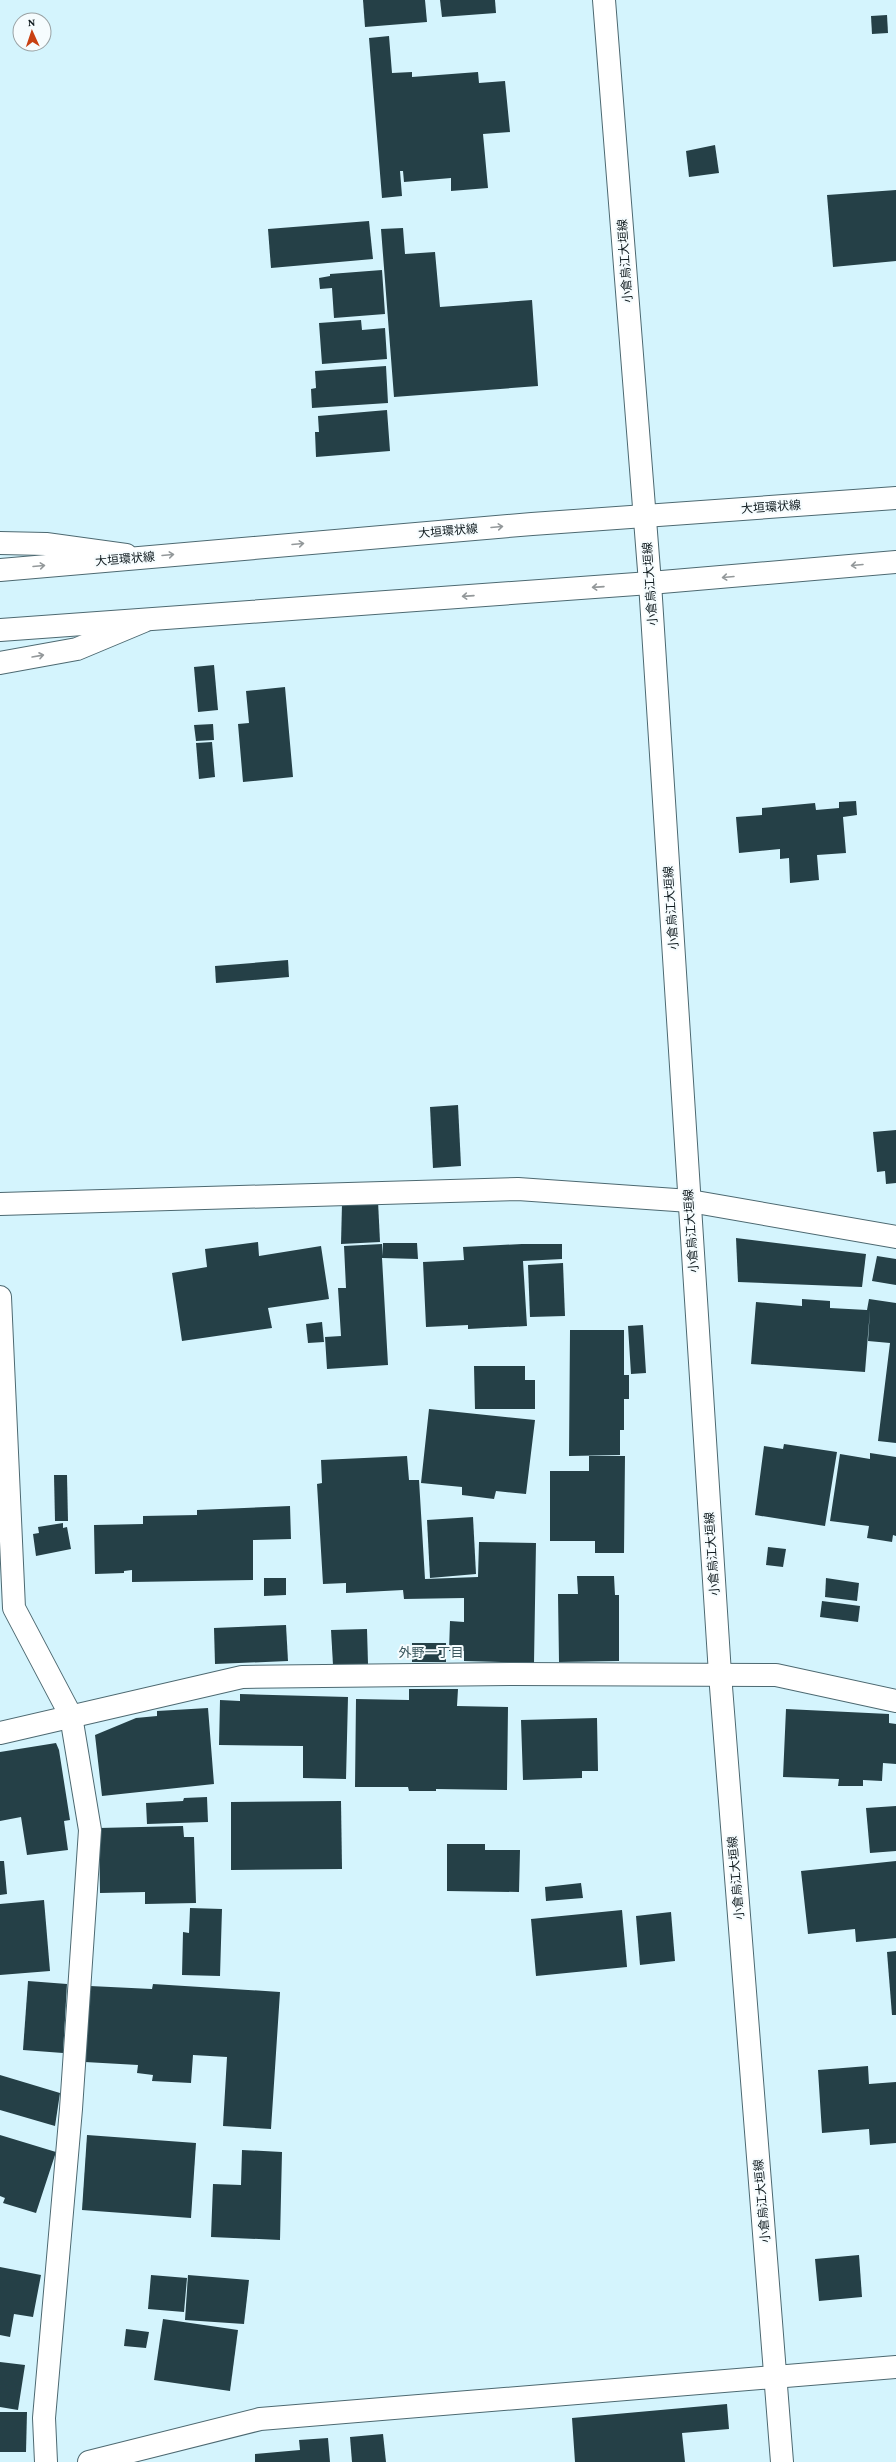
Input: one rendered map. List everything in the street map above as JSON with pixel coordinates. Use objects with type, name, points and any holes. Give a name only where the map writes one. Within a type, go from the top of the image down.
[{"type":"main road","name":"小倉烏江大垣線","points":[[604,0],[650,583],[720,1674],[782,2462]]},
{"type":"main road","name":"大垣環状線","points":[[0,570],[516,525],[896,498]]},
{"type":"main road","points":[[0,543],[46,544],[143,557]]},
{"type":"main road","points":[[0,630],[650,583],[896,562]]},
{"type":"main road","points":[[0,663],[77,650],[148,619]]},
{"type":"main road","points":[[0,1204],[518,1189],[690,1201],[896,1237]]},
{"type":"main road","points":[[0,1297],[14,1608],[71,1716],[90,1830],[71,2109],[44,2418],[46,2462]]},
{"type":"main road","points":[[0,1733],[242,1677],[720,1674],[776,1675],[896,1701]]},
{"type":"main road","points":[[89,2462],[260,2419],[896,2367]]},
{"type":"building","points":[[363,0],[425,0],[427,22],[365,27]]},
{"type":"building","points":[[440,0],[495,0],[496,13],[442,17]]},
{"type":"building","points":[[887,15],[888,33],[872,34],[871,16]]},
{"type":"building","points":[[389,36],[392,73],[412,72],[412,77],[478,72],[479,83],[505,81],[510,132],[483,134],[488,188],[451,191],[451,178],[404,182],[403,171],[400,171],[402,196],[382,198],[369,38]]},
{"type":"building","points":[[715,145],[719,173],[689,177],[686,151]]},
{"type":"building","points":[[896,190],[896,261],[833,267],[827,195]]},
{"type":"building","points":[[369,221],[373,259],[271,268],[268,229]]},
{"type":"building","points":[[403,228],[405,254],[435,252],[440,307],[532,300],[538,386],[394,397],[381,229]]},
{"type":"building","points":[[382,270],[385,314],[334,318],[332,288],[320,289],[319,278],[330,276],[330,274]]},
{"type":"building","points":[[361,320],[362,330],[385,328],[387,359],[322,364],[319,323]]},
{"type":"building","points":[[386,366],[388,403],[312,408],[311,389],[316,388],[315,371]]},
{"type":"building","points":[[387,410],[390,451],[316,457],[315,432],[319,432],[318,416]]},
{"type":"building","points":[[214,665],[218,710],[198,712],[194,667]]},
{"type":"building","points":[[285,687],[293,777],[243,782],[238,724],[249,723],[246,691]]},
{"type":"building","points":[[213,724],[214,740],[196,741],[194,725]]},
{"type":"building","points":[[212,742],[215,777],[199,779],[196,743]]},
{"type":"building","points":[[856,801],[857,815],[843,817],[846,853],[817,855],[819,880],[790,883],[789,858],[780,859],[780,849],[739,853],[736,817],[762,815],[762,808],[815,803],[816,810],[839,808],[839,802]]},
{"type":"building","points":[[288,960],[289,977],[216,983],[215,966]]},
{"type":"building","points":[[458,1105],[461,1166],[433,1168],[430,1107]]},
{"type":"building","points":[[896,1130],[896,1183],[886,1184],[885,1171],[877,1172],[873,1132]]},
{"type":"building","points":[[378,1201],[380,1242],[341,1244],[342,1204]]},
{"type":"building","points":[[736,1238],[866,1254],[862,1287],[738,1282]]},
{"type":"building","points":[[258,1242],[259,1256],[321,1246],[329,1299],[268,1308],[272,1328],[182,1341],[172,1273],[207,1267],[205,1249]]},
{"type":"building","points":[[383,1243],[417,1243],[418,1259],[382,1258],[388,1365],[327,1369],[325,1337],[341,1336],[338,1288],[346,1288],[344,1246],[382,1244],[382,1256]]},
{"type":"building","points":[[522,1244],[562,1244],[562,1259],[523,1261],[527,1326],[468,1329],[468,1325],[426,1327],[423,1262],[464,1260],[463,1247]]},
{"type":"building","points":[[877,1256],[896,1259],[896,1285],[872,1281]]},
{"type":"building","points":[[563,1263],[565,1316],[530,1317],[528,1265]]},
{"type":"building","points":[[802,1299],[830,1301],[830,1308],[867,1310],[869,1299],[896,1303],[896,1443],[878,1441],[890,1343],[868,1341],[870,1310],[865,1372],[751,1364],[756,1302],[802,1306]]},
{"type":"building","points":[[322,1322],[324,1342],[308,1343],[306,1324]]},
{"type":"building","points":[[643,1325],[646,1373],[631,1374],[628,1326]]},
{"type":"building","points":[[570,1330],[624,1330],[624,1375],[629,1375],[629,1399],[624,1399],[624,1430],[620,1430],[620,1455],[569,1456]]},
{"type":"building","points":[[474,1366],[525,1366],[525,1380],[535,1380],[535,1409],[475,1409]]},
{"type":"building","points":[[429,1409],[535,1420],[526,1494],[496,1491],[494,1499],[462,1495],[462,1487],[421,1483]]},
{"type":"building","points":[[784,1444],[837,1452],[825,1526],[755,1515],[764,1446],[783,1449]]},
{"type":"building","points":[[870,1453],[896,1457],[896,1536],[893,1535],[892,1542],[867,1538],[869,1526],[830,1521],[840,1454],[870,1459]]},
{"type":"building","points":[[407,1456],[409,1480],[419,1480],[425,1579],[478,1577],[479,1542],[536,1543],[534,1663],[464,1661],[464,1651],[449,1651],[450,1621],[464,1622],[464,1598],[404,1599],[403,1590],[346,1593],[346,1583],[323,1584],[317,1484],[322,1483],[321,1460]]},
{"type":"building","points":[[589,1456],[625,1456],[624,1553],[595,1553],[595,1541],[550,1541],[550,1471],[589,1471]]},
{"type":"building","points":[[54,1475],[67,1475],[68,1521],[55,1521]]},
{"type":"building","points":[[290,1506],[291,1539],[253,1540],[253,1580],[132,1582],[132,1570],[124,1571],[124,1573],[95,1574],[94,1525],[143,1524],[143,1516],[197,1515],[197,1510]]},
{"type":"building","points":[[473,1517],[476,1574],[430,1578],[427,1520]]},
{"type":"building","points":[[63,1523],[63,1528],[67,1527],[71,1549],[36,1556],[33,1534],[39,1533],[38,1527]]},
{"type":"building","points":[[768,1547],[786,1549],[783,1567],[766,1565]]},
{"type":"building","points":[[577,1576],[614,1576],[615,1595],[619,1595],[619,1661],[559,1662],[558,1594],[578,1594]]},
{"type":"building","points":[[264,1578],[286,1578],[286,1595],[264,1596]]},
{"type":"building","points":[[826,1578],[859,1583],[857,1601],[825,1597]]},
{"type":"building","points":[[822,1601],[860,1606],[858,1622],[820,1617]]},
{"type":"building","points":[[286,1625],[288,1661],[215,1664],[214,1628]]},
{"type":"building","points":[[367,1629],[368,1664],[333,1665],[331,1630]]},
{"type":"building","points":[[412,1643],[446,1643],[446,1662],[412,1662]]},
{"type":"building","points":[[409,1689],[458,1689],[457,1706],[508,1707],[507,1790],[436,1789],[436,1791],[409,1791],[408,1787],[355,1787],[356,1699],[409,1700]]},
{"type":"building","points":[[240,1694],[348,1697],[346,1779],[303,1778],[303,1746],[219,1745],[220,1700],[240,1701]]},
{"type":"building","points":[[208,1708],[214,1784],[102,1796],[95,1735],[136,1718],[157,1716],[157,1711]]},
{"type":"building","points":[[786,1709],[889,1714],[889,1723],[896,1724],[896,1764],[883,1763],[882,1781],[863,1780],[863,1786],[838,1786],[839,1779],[783,1777]]},
{"type":"building","points":[[597,1718],[598,1771],[582,1771],[582,1778],[523,1780],[521,1720]]},
{"type":"building","points":[[56,1743],[59,1750],[70,1820],[64,1821],[68,1850],[27,1855],[21,1817],[0,1821],[0,1752]]},
{"type":"building","points":[[207,1797],[208,1822],[147,1824],[146,1803],[183,1801],[184,1798]]},
{"type":"building","points":[[341,1801],[342,1869],[231,1870],[231,1802]]},
{"type":"building","points":[[896,1806],[896,1851],[870,1853],[866,1808]]},
{"type":"building","points":[[183,1826],[184,1837],[194,1837],[196,1903],[145,1904],[145,1892],[100,1893],[99,1828]]},
{"type":"building","points":[[447,1844],[485,1844],[485,1850],[520,1850],[519,1892],[447,1891]]},
{"type":"building","points":[[0,1861],[4,1861],[7,1894],[0,1895]]},
{"type":"building","points":[[896,1861],[896,1938],[856,1942],[855,1929],[808,1934],[801,1871]]},
{"type":"building","points":[[581,1883],[583,1898],[546,1901],[545,1887]]},
{"type":"building","points":[[44,1900],[50,1971],[0,1975],[0,1904]]},
{"type":"building","points":[[190,1908],[222,1909],[220,1976],[182,1975],[183,1932],[189,1933]]},
{"type":"building","points":[[622,1910],[627,1967],[536,1976],[531,1919]]},
{"type":"building","points":[[671,1912],[675,1961],[640,1965],[636,1916]]},
{"type":"building","points":[[896,1951],[896,2015],[892,2015],[887,1952]]},
{"type":"building","points":[[28,1981],[67,1984],[63,2053],[23,2050]]},
{"type":"building","points":[[153,1984],[280,1992],[271,2129],[223,2126],[227,2057],[193,2055],[191,2083],[152,2081],[153,2075],[137,2073],[138,2065],[85,2062],[90,1986],[152,1989]]},
{"type":"building","points":[[868,2066],[869,2084],[896,2082],[896,2143],[870,2145],[869,2129],[822,2133],[818,2070]]},
{"type":"building","points":[[0,2075],[60,2093],[55,2126],[0,2110]]},
{"type":"building","points":[[0,2135],[56,2152],[36,2213],[3,2203],[5,2198],[0,2196]]},
{"type":"building","points":[[87,2135],[196,2143],[191,2218],[82,2210]]},
{"type":"building","points":[[242,2150],[282,2152],[280,2240],[211,2237],[213,2184],[241,2185]]},
{"type":"building","points":[[859,2255],[862,2297],[819,2301],[815,2259]]},
{"type":"building","points":[[0,2267],[41,2275],[33,2317],[14,2314],[10,2337],[0,2335]]},
{"type":"building","points":[[151,2275],[187,2278],[184,2312],[148,2309]]},
{"type":"building","points":[[188,2275],[249,2280],[244,2324],[185,2320]]},
{"type":"building","points":[[163,2319],[238,2330],[230,2391],[154,2380]]},
{"type":"building","points":[[126,2329],[149,2332],[146,2348],[124,2346]]},
{"type":"building","points":[[0,2362],[25,2365],[18,2410],[0,2407]]},
{"type":"building","points":[[727,2404],[729,2429],[682,2433],[685,2462],[575,2462],[572,2418]]},
{"type":"building","points":[[0,2412],[27,2412],[26,2452],[0,2452]]},
{"type":"building","points":[[383,2434],[386,2462],[352,2462],[350,2437]]},
{"type":"building","points":[[328,2438],[330,2462],[255,2462],[255,2454],[300,2450],[299,2440]]},
{"type":"district","name":"外野一丁目","points":[[431,1652]]}]
